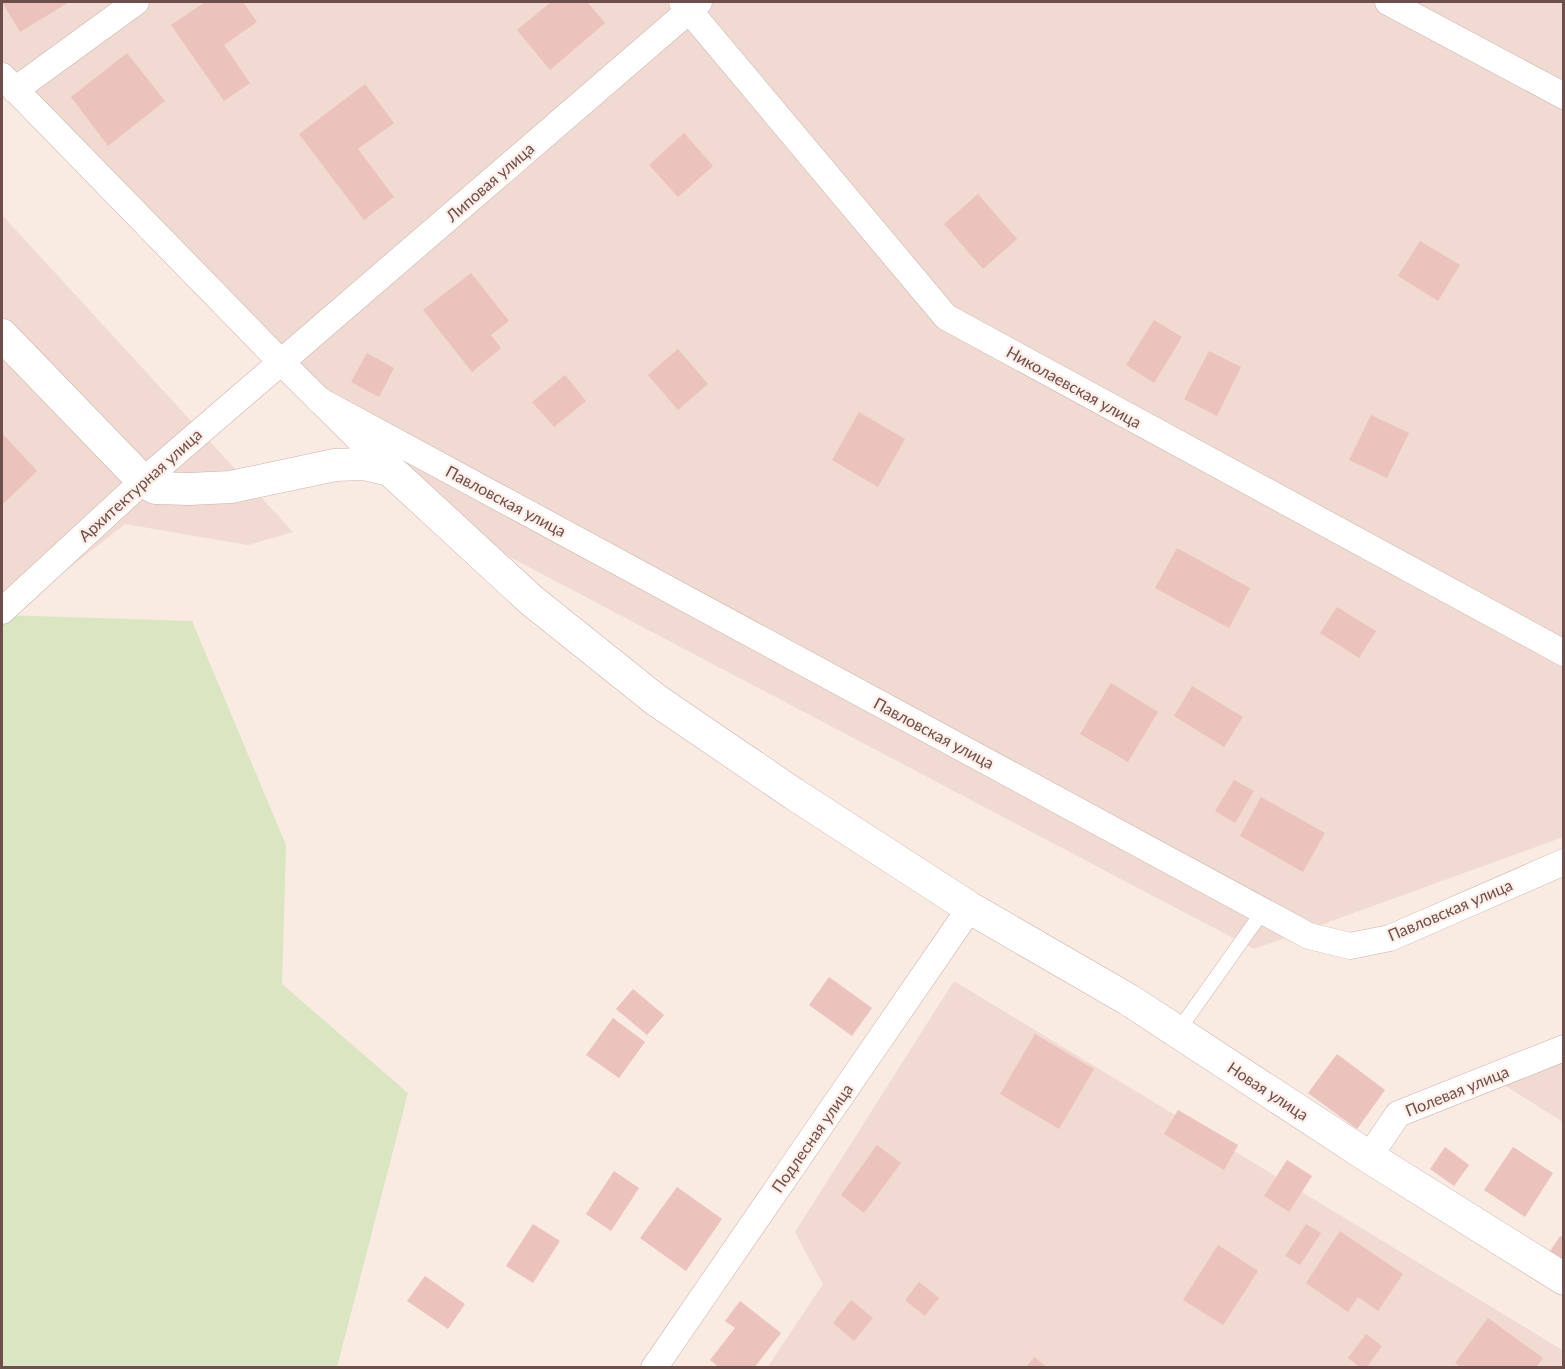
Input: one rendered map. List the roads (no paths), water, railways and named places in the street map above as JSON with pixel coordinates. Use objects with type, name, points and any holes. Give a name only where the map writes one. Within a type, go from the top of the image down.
[{"type":"street","points":[[136,2],[8,83],[390,470]]},
{"type":"street","points":[[1388,2],[1563,96]]},
{"type":"street","name":"Липовая улица","points":[[281,362],[690,4]]},
{"type":"street","name":"Николаевская улица","points":[[690,4],[946,316],[1563,653]]},
{"type":"street","points":[[2,335],[143,481],[155,488],[231,487],[335,465],[363,464],[390,470]]},
{"type":"street","name":"Архитектурная улица","points":[[2,611],[143,481],[281,362]]},
{"type":"street","name":"Павловская улица","points":[[319,400],[1309,936],[1350,946],[1390,938],[1563,862]]},
{"type":"street","name":"Новая улица","points":[[390,470],[531,600],[656,700],[794,794],[970,908],[1129,1000],[1369,1157],[1563,1279]]},
{"type":"street","name":"Подлесная улица","points":[[654,1368],[970,908]]},
{"type":"street","name":"Полевая улица","points":[[1369,1157],[1398,1113],[1563,1048]]},
{"type":"lane","points":[[1178,1031],[1263,911]]}]
